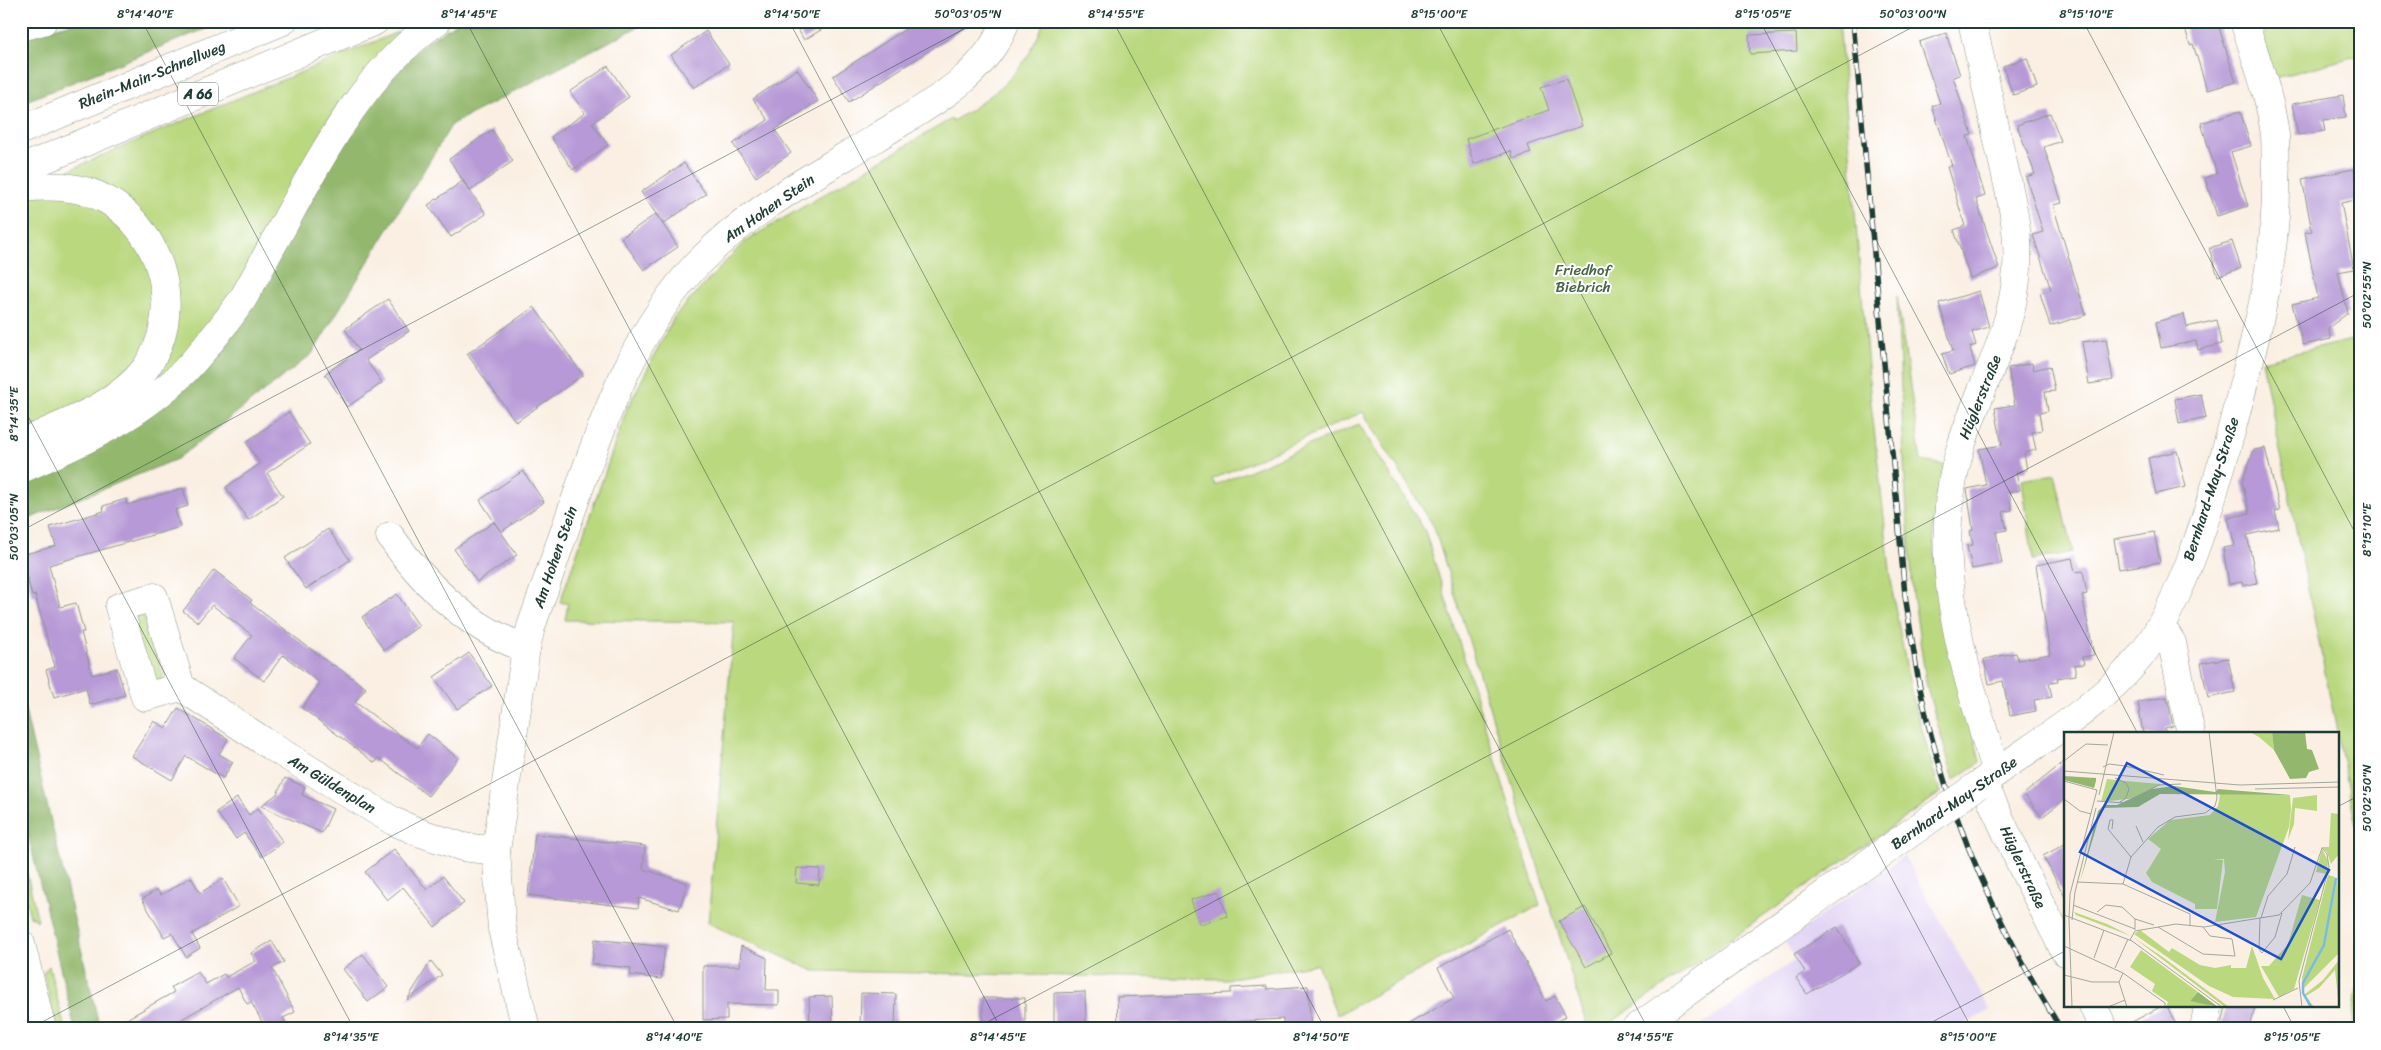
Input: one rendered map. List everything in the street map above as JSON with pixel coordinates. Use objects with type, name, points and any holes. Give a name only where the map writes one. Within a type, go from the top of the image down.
[{"type":"main road","points":[[21,27],[44,21]]},
{"type":"main road","name":"Rhein-Main-Schnellweg","points":[[21,130],[283,21]]},
{"type":"main road","name":"A 66","points":[[21,169],[375,21]]},
{"type":"main road","points":[[21,469],[105,429],[136,410],[165,389],[192,364],[243,298],[320,159],[355,104],[401,50],[437,21]]},
{"type":"main road","name":"Am Hohen Stein","points":[[526,1029],[502,929],[496,851],[526,648],[531,627],[588,463],[617,391],[643,339],[678,287],[699,262],[746,220],[963,81],[993,48],[1006,21]]},
{"type":"main road","name":"Hüglerstraße","points":[[1972,21],[2014,211],[2017,270],[2009,324],[1959,451],[1949,501],[1947,532],[1955,623],[1986,780],[2023,868],[2064,950]]},
{"type":"main road","name":"Bernhard-May-Straße","points":[[1635,1029],[1919,827],[2074,720],[2106,692],[2139,657],[2159,628],[2204,522],[2254,344],[2273,250],[2276,213],[2275,136],[2265,88],[2244,21]]},
{"type":"main road","points":[[21,188],[60,186],[84,191],[106,200],[126,214],[143,232],[155,253],[163,276],[166,300],[164,324],[156,348],[144,369],[131,382],[99,407],[21,443]]},
{"type":"main road","points":[[390,536],[411,566],[427,583],[474,624],[499,638],[526,648]]},
{"type":"main road","points":[[2159,628],[2167,634],[2172,643],[2191,732]]},
{"type":"main road","name":"Am Güldenplan","points":[[181,687],[271,746],[394,821],[421,833],[464,847],[496,851]]},
{"type":"main road","points":[[21,944],[42,1029]]},
{"type":"main road","points":[[2094,1008],[2104,1029]]},
{"type":"main road","points":[[2204,1029],[2208,1008]]},
{"type":"shaded area","points":[[1904,856],[1990,1010],[1956,1029],[1696,1029],[1796,959],[1785,942]]},
{"type":"green space","points":[[81,21],[225,21],[21,103],[21,36]]},
{"type":"green space","points":[[460,21],[649,21],[452,124],[312,354],[177,459],[21,522],[21,487],[111,440],[161,405],[359,115],[423,44]]},
{"type":"green space","name":"Friedhof Biebrich","points":[[1044,21],[1839,21],[1871,403],[1893,596],[1911,691],[1940,793],[1602,1029],[1588,1029],[1434,527],[1363,412],[1212,479],[1215,485],[1359,424],[1425,531],[1540,905],[1337,1015],[1317,964],[1226,979],[814,971],[708,923],[734,622],[565,620],[568,604],[560,602],[627,409],[674,317],[744,242],[951,119],[953,121],[983,101],[1019,68],[1037,39]]},
{"type":"green space","points":[[2254,21],[2360,21],[2360,55],[2272,79]]},
{"type":"green space","points":[[415,25],[242,288],[158,389],[21,433],[21,198],[69,177],[67,171]]},
{"type":"green space","points":[[1897,296],[1921,461],[1945,465],[1936,502],[1933,533],[1936,571],[1980,762],[1954,780],[1927,688],[1913,594],[1905,482]]},
{"type":"green space","points":[[2360,338],[2360,845],[2338,732],[2262,361]]},
{"type":"green space","points":[[2055,474],[2073,552],[2033,560],[2022,480]]},
{"type":"green space","points":[[136,615],[143,616],[147,622],[163,675],[162,682],[149,683],[131,628]]},
{"type":"green space","points":[[21,694],[100,1029],[75,1029],[21,805]]},
{"type":"green space","points":[[21,848],[38,921],[30,916],[21,882]]},
{"type":"green space","points":[[49,966],[65,1029],[58,1029],[43,973]]},
{"type":"green space","points":[[2360,970],[2360,1029],[2351,1029]]},
{"type":"building","points":[[793,21],[836,21],[804,40]]},
{"type":"building","points":[[918,21],[975,21],[849,102],[833,76]]},
{"type":"building","points":[[2183,21],[2217,21],[2236,82],[2207,90],[2193,44],[2190,45]]},
{"type":"building","points":[[706,31],[729,64],[694,88],[671,55]]},
{"type":"building","points":[[1796,33],[1797,51],[1750,54],[1749,35]]},
{"type":"building","points":[[1946,33],[1960,75],[1953,77],[1972,135],[1967,136],[1985,196],[1976,199],[1999,268],[1970,278],[1954,230],[1965,226],[1947,167],[1952,166],[1932,106],[1940,103],[1919,42]]},
{"type":"building","points":[[2027,58],[2037,87],[2013,95],[2003,66]]},
{"type":"building","points":[[608,66],[629,97],[592,123],[608,145],[573,170],[551,137],[585,113],[570,92]]},
{"type":"building","points":[[797,69],[818,101],[775,130],[791,153],[756,177],[733,144],[768,120],[753,99]]},
{"type":"building","points":[[1566,79],[1582,126],[1528,145],[1531,153],[1513,159],[1511,151],[1474,164],[1466,139],[1549,110],[1541,87]]},
{"type":"building","points":[[2343,95],[2346,117],[2323,120],[2325,131],[2298,135],[2292,104]]},
{"type":"building","points":[[2240,111],[2251,146],[2231,152],[2248,206],[2217,216],[2205,178],[2217,174],[2201,123]]},
{"type":"building","points":[[2050,113],[2061,141],[2044,147],[2062,203],[2053,205],[2086,315],[2050,326],[2040,293],[2051,290],[2033,235],[2043,232],[2026,177],[2035,174],[2017,125]]},
{"type":"building","points":[[492,130],[513,161],[470,191],[449,159]]},
{"type":"building","points":[[684,163],[706,194],[663,224],[641,192]]},
{"type":"building","points":[[2354,169],[2360,199],[2341,203],[2354,269],[2338,272],[2348,313],[2328,328],[2331,339],[2303,345],[2292,304],[2318,298],[2305,232],[2312,231],[2302,179]]},
{"type":"building","points":[[463,181],[486,214],[451,237],[428,205]]},
{"type":"building","points":[[656,214],[678,247],[644,270],[621,238]]},
{"type":"building","points":[[2232,241],[2241,268],[2218,276],[2209,248]]},
{"type":"building","points":[[1979,291],[1989,327],[1972,332],[1976,345],[1970,347],[1975,366],[1949,374],[1942,354],[1953,351],[1939,303]]},
{"type":"building","points":[[388,299],[409,331],[366,360],[382,383],[347,407],[325,374],[359,350],[345,329]]},
{"type":"building","points":[[534,307],[583,375],[516,422],[467,354]]},
{"type":"building","points":[[2184,314],[2187,327],[2217,320],[2222,344],[2198,350],[2196,341],[2161,348],[2156,322]]},
{"type":"building","points":[[2106,339],[2113,380],[2089,384],[2082,342]]},
{"type":"building","points":[[2032,363],[2033,370],[2050,366],[2055,391],[2045,392],[2048,411],[2039,413],[2042,430],[2032,432],[2036,450],[2024,453],[2027,470],[2016,472],[2020,490],[2009,492],[2012,510],[2003,512],[2007,530],[1996,532],[2002,563],[1972,569],[1967,546],[1973,545],[1970,531],[1973,530],[1967,489],[1986,485],[1979,449],[2002,445],[1995,408],[2015,405],[2008,368]]},
{"type":"building","points":[[2201,394],[2206,418],[2179,424],[2175,399]]},
{"type":"building","points":[[289,412],[310,444],[267,473],[283,496],[248,520],[226,487],[260,464],[246,442]]},
{"type":"building","points":[[2265,448],[2280,510],[2275,511],[2279,528],[2247,535],[2257,583],[2243,586],[2242,582],[2229,584],[2223,548],[2235,546],[2228,518],[2250,513],[2242,482],[2254,450]]},
{"type":"building","points":[[2177,451],[2186,487],[2156,494],[2148,458]]},
{"type":"building","points":[[523,471],[544,502],[501,532],[480,500]]},
{"type":"building","points":[[183,488],[188,506],[175,510],[180,527],[49,565],[60,607],[76,603],[84,632],[81,632],[92,675],[117,668],[125,695],[90,705],[86,688],[54,697],[46,670],[55,667],[35,595],[32,596],[27,577],[21,579],[21,555],[56,546],[50,527],[104,511],[103,506],[126,499],[127,505]]},
{"type":"building","points":[[494,522],[517,555],[477,582],[454,549]]},
{"type":"building","points":[[328,529],[350,560],[306,589],[285,558]]},
{"type":"building","points":[[2154,532],[2160,562],[2119,569],[2114,539]]},
{"type":"building","points":[[2072,558],[2075,572],[2083,571],[2087,594],[2082,595],[2094,655],[2082,657],[2084,664],[2074,665],[2076,675],[2057,678],[2058,682],[2049,683],[2052,697],[2034,700],[2036,711],[2010,716],[2003,681],[1989,684],[1984,659],[2016,653],[2018,660],[2050,654],[2036,565]]},
{"type":"building","points":[[214,570],[252,600],[250,603],[333,666],[366,688],[355,702],[417,748],[428,734],[458,758],[428,796],[379,758],[375,763],[302,708],[320,683],[283,655],[264,681],[234,658],[252,635],[212,605],[198,622],[183,611]]},
{"type":"building","points":[[397,594],[419,626],[384,650],[362,617]]},
{"type":"building","points":[[469,653],[492,686],[457,709],[434,677]]},
{"type":"building","points":[[2228,658],[2235,692],[2208,698],[2201,663]]},
{"type":"building","points":[[2167,697],[2173,726],[2165,728],[2166,732],[2143,732],[2138,702]]},
{"type":"building","points":[[178,708],[228,739],[219,754],[233,762],[223,778],[186,756],[172,780],[132,756],[154,721],[166,728]]},
{"type":"building","points":[[2064,762],[2064,800],[2042,817],[2024,794]]},
{"type":"building","points":[[285,778],[305,787],[302,795],[333,809],[322,833],[261,806],[277,794]]},
{"type":"building","points":[[237,798],[249,815],[258,808],[283,842],[262,857],[244,833],[236,839],[216,812]]},
{"type":"building","points":[[535,834],[645,846],[643,869],[687,883],[679,910],[639,898],[638,908],[528,895]]},
{"type":"building","points":[[2064,845],[2064,895],[2043,856]]},
{"type":"building","points":[[394,849],[427,890],[443,876],[464,903],[435,927],[403,887],[387,900],[365,872]]},
{"type":"building","points":[[797,868],[820,869],[819,885],[796,883]]},
{"type":"building","points":[[191,877],[200,893],[223,879],[239,906],[192,934],[200,948],[186,957],[172,933],[164,937],[142,899],[157,890],[161,895]]},
{"type":"building","points":[[1219,891],[1227,916],[1200,925],[1191,900]]},
{"type":"building","points":[[1585,907],[1611,953],[1586,967],[1559,921]]},
{"type":"building","points":[[1837,927],[1859,963],[1807,994],[1796,978],[1805,972],[1794,954]]},
{"type":"building","points":[[1508,929],[1546,1001],[1555,996],[1566,1016],[1543,1029],[1400,1029],[1454,998],[1438,968]]},
{"type":"building","points":[[595,939],[665,947],[661,979],[630,975],[631,968],[592,964]]},
{"type":"building","points":[[272,941],[284,962],[272,968],[295,1012],[283,1018],[289,1029],[266,1029],[251,1002],[247,1004],[238,987],[182,1019],[185,1024],[176,1029],[109,1029],[174,992],[171,987],[198,972],[206,984],[224,974],[226,977],[256,961],[251,953]]},
{"type":"building","points":[[741,946],[767,958],[766,990],[779,990],[779,1005],[727,1004],[727,1019],[703,1020],[703,966],[740,966]]},
{"type":"building","points":[[363,954],[388,987],[368,1002],[343,969]]},
{"type":"building","points":[[431,961],[442,975],[407,1000]]},
{"type":"building","points":[[1267,986],[1267,989],[1308,986],[1311,1029],[1283,1029],[1283,1019],[1208,1023],[1208,1025],[1180,1026],[1180,1023],[1118,1025],[1117,997],[1231,993],[1231,988]]},
{"type":"building","points":[[1085,992],[1086,1023],[1054,1024],[1054,993]]},
{"type":"building","points":[[861,993],[896,994],[895,1029],[860,1029]]},
{"type":"building","points":[[832,996],[833,1029],[810,1029],[809,997]]},
{"type":"building","points":[[983,998],[1025,998],[1025,1029],[983,1029]]},
{"type":"building","points":[[2158,1008],[2168,1008],[2178,1029],[2119,1029]]},
{"type":"building","points":[[2226,1008],[2255,1008],[2250,1029],[2221,1029]]},
{"type":"railway","points":[[1853,21],[1905,595],[1920,688],[1943,778],[1975,864],[2015,948],[2061,1029]]}]
